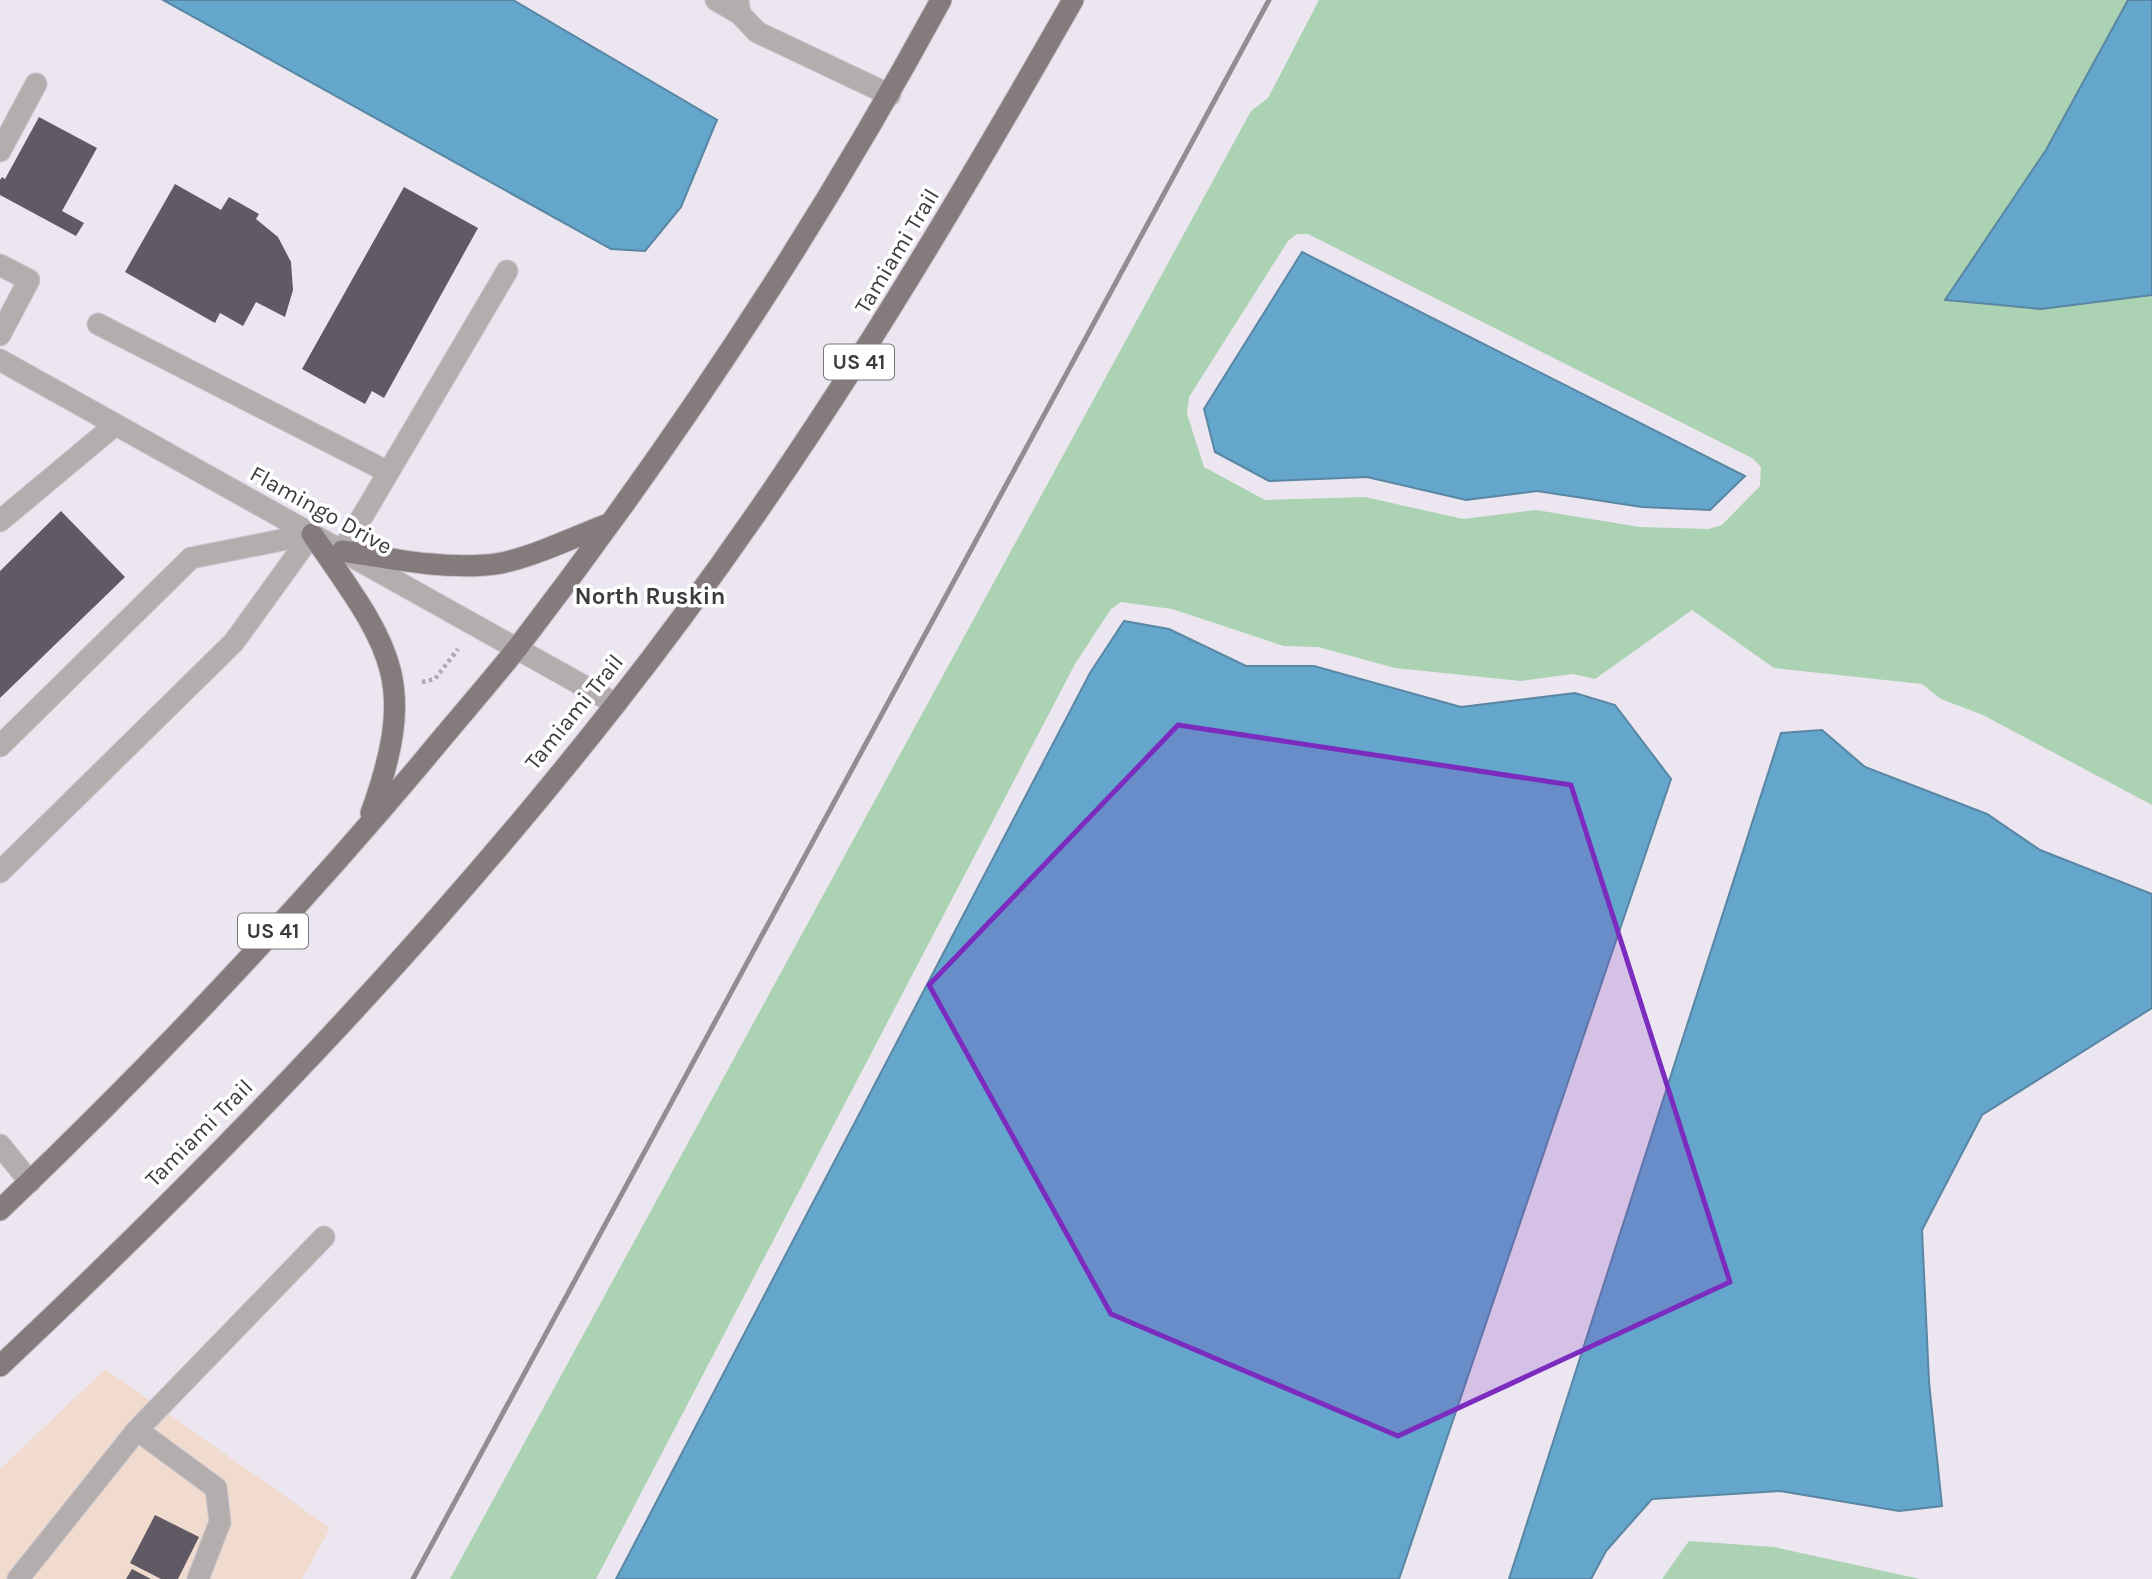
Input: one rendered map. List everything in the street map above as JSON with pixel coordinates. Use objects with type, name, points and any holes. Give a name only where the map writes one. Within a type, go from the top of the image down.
[{"type":"main road","name":"US 41","points":[[0,1210],[81,1134],[215,993],[366,828],[516,649],[610,523],[756,308],[890,95],[942,0]]},
{"type":"main road","name":"Tamiami Trail","points":[[0,1366],[254,1117],[434,924],[616,704],[751,521],[869,347],[975,173],[1073,0]]},
{"type":"main road","points":[[342,551],[436,564],[488,565],[546,549],[610,523]]},
{"type":"main road","points":[[312,534],[373,622],[394,678],[396,722],[387,769],[366,828]]},
{"type":"street","points":[[716,0],[739,7],[757,32],[890,95]]},
{"type":"street","points":[[0,151],[36,84]]},
{"type":"street","points":[[0,265],[29,280],[0,334]]},
{"type":"street","points":[[342,551],[507,271]]},
{"type":"street","points":[[98,324],[388,472]]},
{"type":"street","name":"Flamingo Drive","points":[[0,360],[616,704]]},
{"type":"street","points":[[0,521],[116,425]]},
{"type":"street","points":[[0,746],[191,558],[312,534]]},
{"type":"street","points":[[0,872],[234,642],[312,534]]},
{"type":"street","points":[[0,1144],[30,1182]]},
{"type":"street","points":[[18,1579],[137,1430],[324,1237]]},
{"type":"street","points":[[137,1430],[216,1488],[220,1522],[198,1579]]},
{"type":"path","points":[[418,682],[435,679],[458,648]]},
{"type":"highlighted area","points":[[1178,725],[1571,785],[1730,1282],[1398,1436],[1111,1314],[929,985]]},
{"type":"shaded area","points":[[105,1369],[330,1528],[302,1579],[0,1579],[0,1469]]},
{"type":"green space","points":[[1319,0],[2128,0],[2046,150],[1945,299],[2041,309],[2152,295],[2152,805],[1983,715],[1941,699],[1922,684],[1774,668],[1692,610],[1595,679],[1573,674],[1521,681],[1395,668],[1318,647],[1284,646],[1172,609],[1121,602],[1111,609],[1075,664],[596,1579],[450,1579],[1251,111],[1268,98]],"holes":[[[1297,234],[1308,234],[1752,458],[1761,467],[1760,486],[1722,525],[1709,529],[1640,527],[1536,510],[1463,519],[1365,497],[1265,500],[1204,467],[1187,414],[1189,397],[1288,241]]]},
{"type":"green space","points":[[1689,1541],[1774,1547],[1920,1579],[1662,1579]]},
{"type":"water","points":[[163,0],[513,0],[717,120],[681,207],[645,251],[611,249]]},
{"type":"water","points":[[2128,0],[2152,0],[2152,295],[2041,309],[1945,300],[2046,150]]},
{"type":"water","points":[[1302,252],[1745,476],[1710,510],[1642,507],[1537,491],[1466,500],[1367,477],[1269,481],[1215,452],[1204,409]]},
{"type":"water","points":[[1124,621],[1169,629],[1246,666],[1314,666],[1461,707],[1575,693],[1615,705],[1671,779],[1399,1579],[616,1579],[1090,673]]},
{"type":"water","points":[[1822,730],[1865,767],[1987,814],[2040,850],[2152,894],[2152,1008],[1982,1115],[1922,1230],[1929,1382],[1942,1506],[1899,1511],[1780,1491],[1652,1499],[1606,1551],[1591,1579],[1509,1579],[1781,733]]},
{"type":"building","points":[[39,117],[97,148],[62,211],[84,223],[76,236],[0,195],[0,180],[2,177],[5,179]]},
{"type":"building","points":[[175,184],[221,210],[229,197],[259,214],[256,219],[278,237],[291,262],[293,290],[285,317],[256,302],[243,326],[220,313],[215,323],[125,272]]},
{"type":"building","points":[[404,187],[478,228],[384,398],[372,391],[365,404],[302,369]]},
{"type":"building","points":[[61,511],[125,577],[0,698],[0,571]]},
{"type":"building","points":[[155,1515],[199,1537],[178,1579],[161,1579],[130,1563]]},
{"type":"building","points":[[132,1569],[151,1579],[126,1579]]},
{"type":"railway","points":[[413,1579],[1269,0]]},
{"type":"district","name":"North Ruskin","points":[[650,596]]}]
